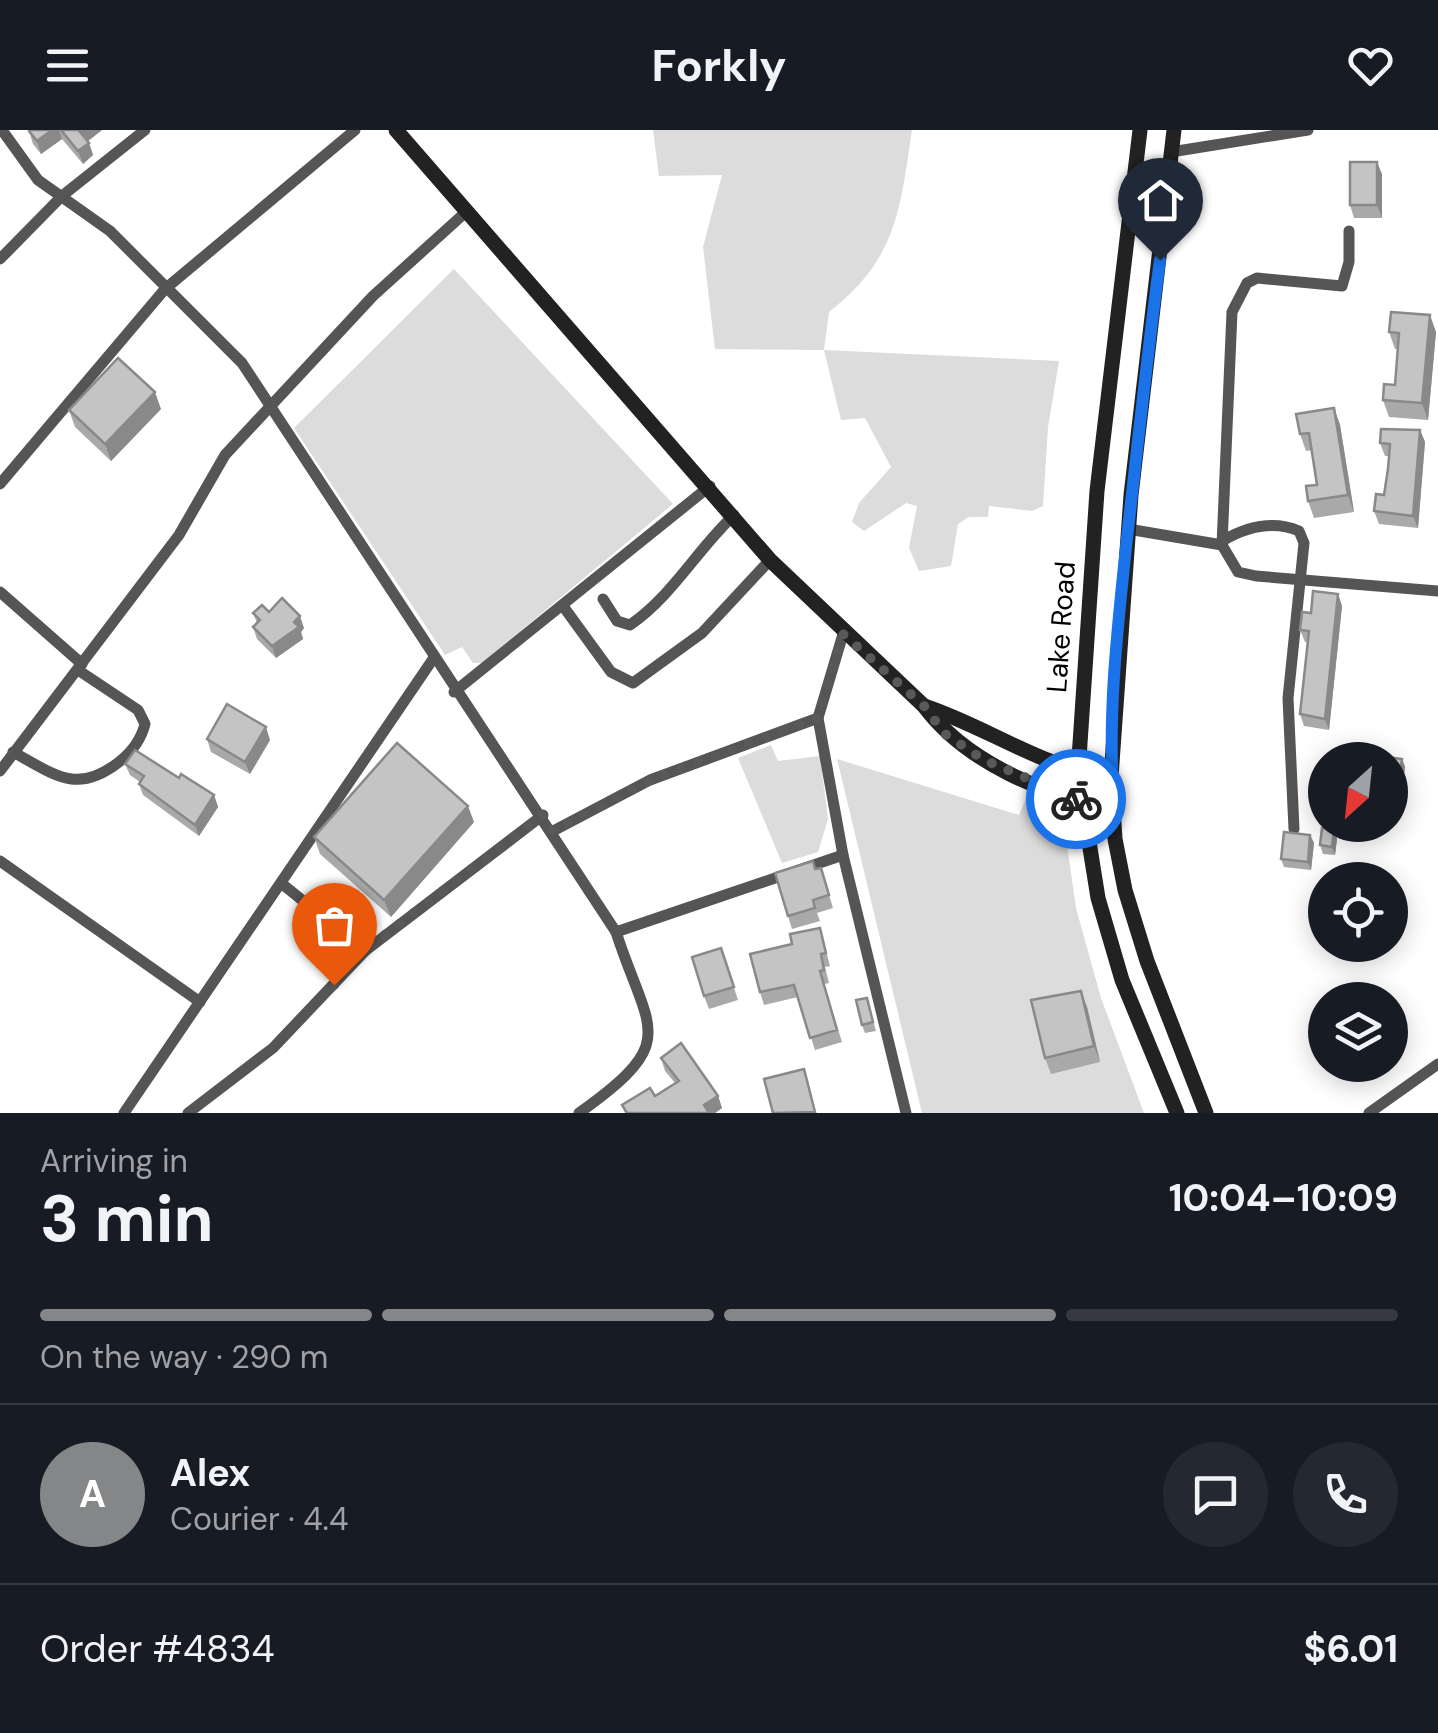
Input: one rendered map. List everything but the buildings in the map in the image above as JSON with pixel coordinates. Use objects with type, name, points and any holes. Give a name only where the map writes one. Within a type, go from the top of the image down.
[{"type":"main road","points":[[396,130],[710,486],[770,560],[843,634],[924,706],[945,734],[984,760],[1083,802],[1114,805]]},
{"type":"main road","name":"Lake Road","points":[[1140,130],[1097,491],[1078,773],[1098,898],[1122,980],[1177,1113]]},
{"type":"main road","name":"Lake Road","points":[[1174,130],[1128,529],[1111,777],[1114,840],[1131,908],[1206,1113]]},
{"type":"main road","points":[[924,706],[1078,773],[1111,777]]},
{"type":"street","points":[[2,130],[38,180],[110,231],[242,362],[454,692],[543,815],[616,932],[651,1022],[649,1041],[622,1081],[580,1113]]},
{"type":"street","points":[[0,259],[62,196],[146,130]]},
{"type":"street","points":[[0,484],[166,288],[356,130]]},
{"type":"street","points":[[1170,152],[1308,130]]},
{"type":"street","points":[[0,772],[8,753],[80,667],[179,535],[225,455],[373,296],[467,211]]},
{"type":"street","points":[[1348,231],[1349,262],[1342,286],[1257,278],[1247,283],[1238,296],[1230,337],[1222,543],[1238,572],[1438,591]]},
{"type":"street","points":[[454,692],[710,486]]},
{"type":"street","points":[[603,598],[617,621],[630,626],[668,594],[734,515]]},
{"type":"street","points":[[1128,529],[1222,543],[1260,526],[1299,531],[1304,543],[1302,579],[1288,698],[1294,829]]},
{"type":"street","points":[[564,606],[611,672],[633,683],[702,633],[770,560]]},
{"type":"street","points":[[0,592],[80,667],[138,710],[145,724],[130,753],[100,777],[84,781],[58,776],[8,753]]},
{"type":"street","points":[[843,634],[818,718],[843,855],[906,1113]]},
{"type":"street","points":[[127,1112],[434,659]]},
{"type":"street","points":[[553,831],[650,780],[818,718]]},
{"type":"street","points":[[188,1113],[272,1048],[364,951],[543,815]]},
{"type":"street","points":[[616,932],[843,855]]},
{"type":"street","points":[[0,862],[200,1002]]},
{"type":"street","points":[[281,883],[364,951]]},
{"type":"street","points":[[1368,1113],[1438,1064]]},
{"type":"shaded area","points":[[653,130],[912,130],[904,185],[891,231],[869,272],[829,312],[824,350],[715,349],[703,247],[722,175],[659,176]]},
{"type":"shaded area","points":[[454,269],[673,504],[482,663],[473,663],[462,647],[445,655],[294,428]]},
{"type":"shaded area","points":[[824,350],[1059,361],[1048,427],[1043,506],[1032,511],[989,506],[988,517],[969,517],[958,524],[951,566],[919,571],[909,548],[917,506],[906,503],[864,531],[852,522],[859,503],[891,467],[865,418],[841,420]]},
{"type":"shaded area","points":[[771,745],[778,761],[820,756],[828,819],[818,852],[782,863],[738,758]]},
{"type":"shaded area","points":[[837,759],[1019,815],[1029,791],[1055,807],[1064,824],[1076,908],[1101,998],[1144,1113],[922,1113]]},
{"type":"way so far","points":[[334,985],[364,951],[543,815],[553,831],[650,780],[818,718],[843,634],[924,706],[945,734],[984,760],[1076,799]]},
{"type":"route","points":[[1076,799],[1114,805],[1113,706],[1122,590],[1139,412],[1160,260]]}]
